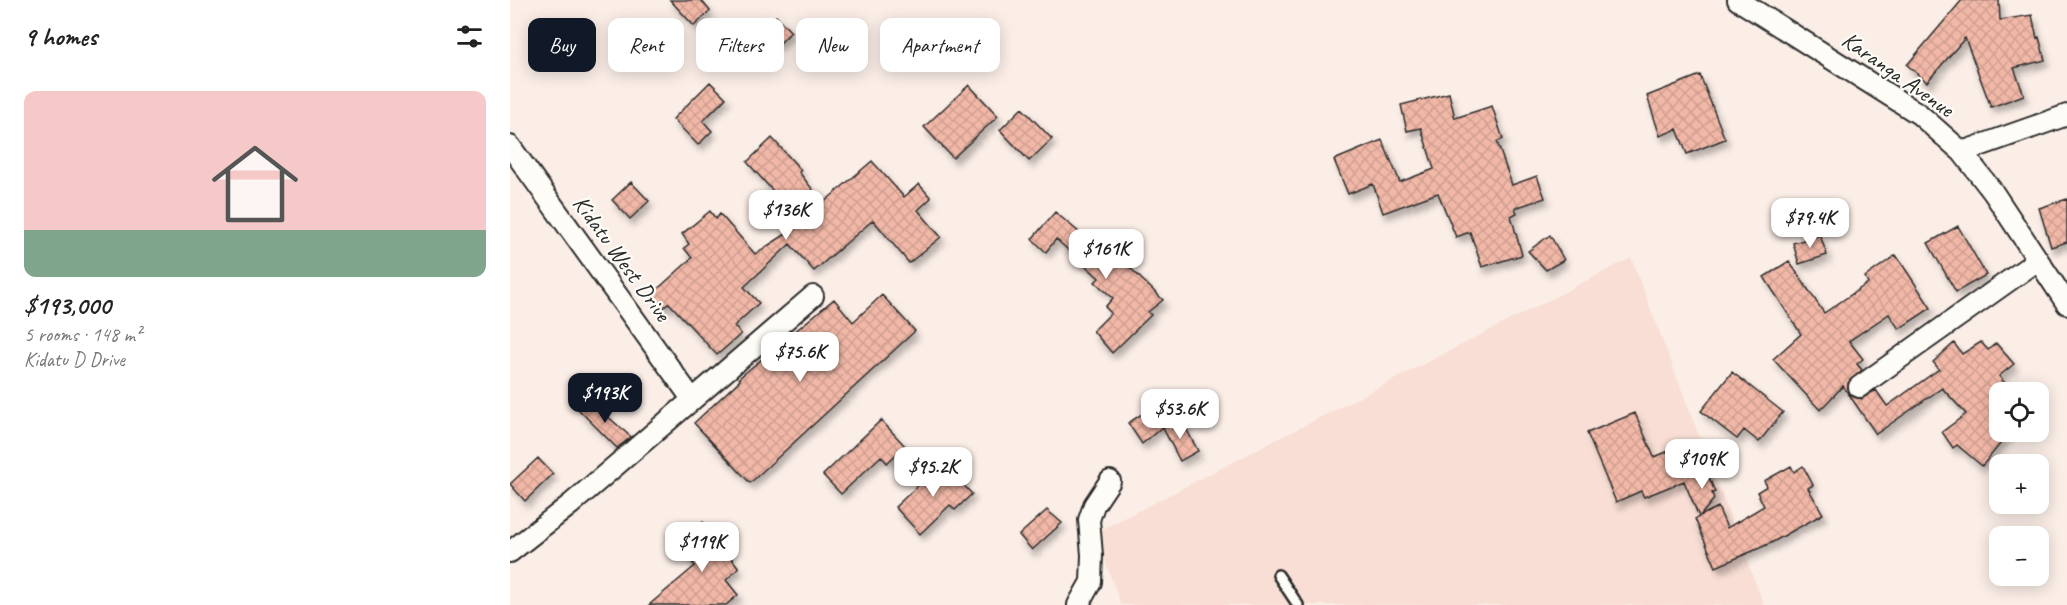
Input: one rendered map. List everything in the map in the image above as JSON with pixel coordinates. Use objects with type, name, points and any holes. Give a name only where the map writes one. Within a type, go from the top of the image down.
[{"type":"street","name":"Karanga Avenue","points":[[1738,0],[1919,114],[1962,152],[1994,192],[2067,304]]},
{"type":"street","points":[[1962,152],[2067,115]]},
{"type":"street","name":"Kidatu West Drive","points":[[510,146],[693,399]]},
{"type":"street","points":[[1859,387],[2038,260]]},
{"type":"street","points":[[510,552],[571,504],[813,296]]},
{"type":"street","points":[[1078,605],[1091,582],[1092,555],[1089,520],[1094,505],[1110,481]]},
{"type":"lane","points":[[1278,575],[1298,605]]},
{"type":"shaded area","points":[[1631,258],[1764,605],[1121,605],[1095,533]]},
{"type":"building","points":[[670,0],[701,0],[710,11],[703,18],[696,18],[694,26]]},
{"type":"building","points":[[1962,0],[1999,0],[2000,20],[2032,15],[2045,60],[2014,68],[2024,95],[1991,107],[1965,38],[1927,82],[1907,65]]},
{"type":"building","points":[[784,25],[791,32],[784,39]]},
{"type":"building","points":[[1700,75],[1725,139],[1687,154],[1677,129],[1660,136],[1647,96]]},
{"type":"building","points":[[710,82],[726,98],[703,121],[712,131],[698,145],[673,119]]},
{"type":"building","points":[[969,85],[998,116],[953,158],[924,127]]},
{"type":"building","points":[[1449,93],[1455,118],[1492,106],[1503,139],[1497,142],[1512,185],[1537,176],[1545,198],[1515,208],[1517,213],[1511,216],[1522,255],[1482,267],[1470,232],[1456,237],[1438,193],[1383,213],[1373,184],[1348,194],[1334,160],[1382,140],[1400,182],[1434,169],[1421,128],[1407,131],[1401,105]]},
{"type":"building","points":[[1022,108],[1052,139],[1029,161],[1000,130]]},
{"type":"building","points":[[772,138],[801,170],[799,172],[823,203],[872,161],[904,197],[919,184],[931,198],[918,210],[941,237],[909,263],[873,220],[814,271],[790,244],[744,287],[759,303],[734,326],[741,334],[717,355],[669,303],[663,308],[651,295],[692,258],[684,248],[689,244],[682,234],[710,211],[716,219],[720,214],[755,254],[797,227],[777,203],[781,200],[747,162]]},
{"type":"building","points":[[631,182],[649,201],[630,219],[612,200]]},
{"type":"building","points":[[2067,199],[2067,242],[2051,247],[2039,208]]},
{"type":"building","points":[[1055,212],[1092,243],[1100,234],[1125,256],[1122,260],[1163,300],[1148,312],[1151,315],[1112,353],[1093,331],[1111,313],[1105,307],[1113,298],[1095,282],[1099,278],[1056,239],[1046,252],[1032,239]]},
{"type":"building","points":[[1958,226],[1986,275],[1956,292],[1928,243]]},
{"type":"building","points":[[1550,235],[1564,260],[1546,270],[1528,251]]},
{"type":"building","points":[[1820,235],[1827,255],[1799,264],[1793,243]]},
{"type":"building","points":[[1896,255],[1931,308],[1899,329],[1889,314],[1849,341],[1863,359],[1857,364],[1862,370],[1848,383],[1849,393],[1861,399],[1876,390],[1887,406],[1939,369],[1933,362],[1954,343],[1962,354],[1981,342],[1988,350],[1996,343],[2014,364],[1999,376],[2004,382],[1989,382],[1989,442],[2002,442],[1992,454],[1989,454],[1982,466],[1957,445],[1953,448],[1942,432],[1966,414],[1942,388],[1876,434],[1843,386],[1820,410],[1773,359],[1801,334],[1764,277],[1789,261],[1824,313],[1868,283],[1865,277]]},
{"type":"building","points":[[882,295],[915,331],[750,483],[694,423],[740,380],[739,378],[834,299],[853,322]]},
{"type":"building","points":[[1732,372],[1783,412],[1759,442],[1744,430],[1737,439],[1701,411]]},
{"type":"building","points":[[589,400],[631,437],[617,448],[579,410]]},
{"type":"building","points":[[1156,405],[1168,422],[1142,444],[1128,423]]},
{"type":"building","points":[[1635,413],[1654,457],[1694,441],[1715,492],[1712,493],[1714,499],[1700,516],[1718,507],[1727,528],[1764,506],[1757,492],[1767,486],[1764,481],[1791,466],[1794,472],[1803,466],[1813,485],[1808,488],[1823,514],[1771,543],[1716,567],[1695,519],[1699,517],[1684,481],[1644,497],[1641,491],[1616,502],[1587,433]]},
{"type":"building","points":[[1181,419],[1198,451],[1180,461],[1163,428]]},
{"type":"building","points":[[881,420],[905,446],[887,463],[881,456],[841,494],[823,475]]},
{"type":"building","points":[[538,458],[553,474],[525,501],[510,484]]},
{"type":"building","points":[[942,463],[972,494],[955,510],[950,505],[920,534],[895,507]]},
{"type":"building","points":[[1047,510],[1062,523],[1032,550],[1019,535]]},
{"type":"building","points":[[703,522],[739,568],[726,580],[738,595],[726,605],[649,605],[695,566],[677,544]]}]
